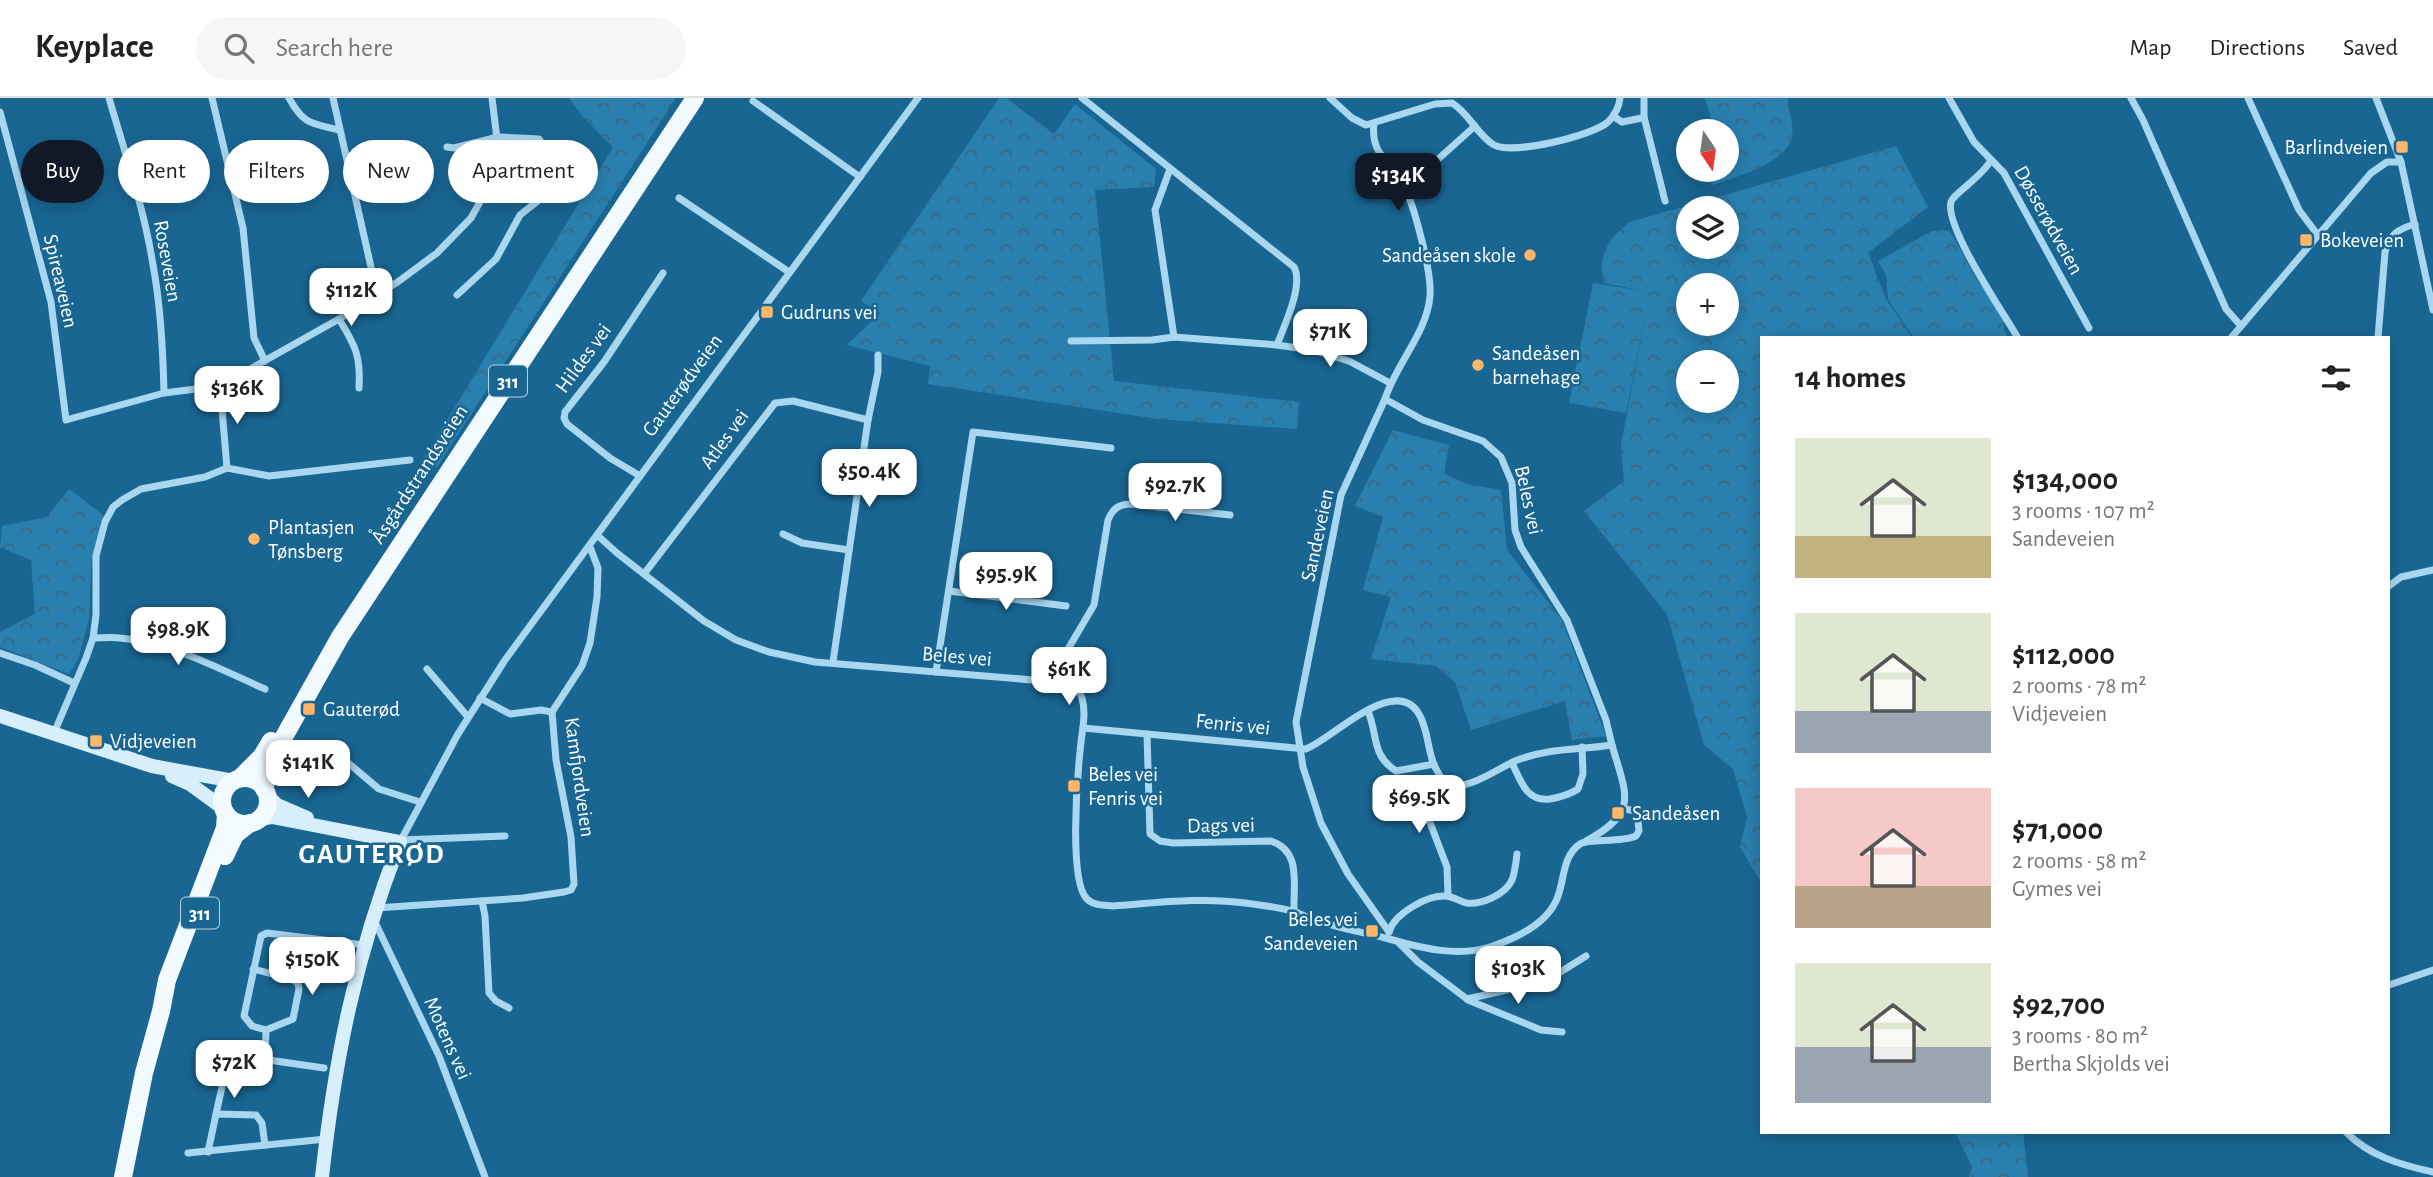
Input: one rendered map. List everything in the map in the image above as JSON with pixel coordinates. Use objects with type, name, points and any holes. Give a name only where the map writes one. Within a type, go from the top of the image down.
[{"type":"main road","name":"Åsgårdstrandsveien","points":[[161,1011],[199,914],[235,835],[266,809],[271,760],[322,666],[695,98]]},
{"type":"main road","name":"Åsgårdstrandsveien","points":[[123,1177],[144,1073],[167,981],[225,828],[222,797],[225,790],[262,756],[300,692],[322,666]]},
{"type":"main road","points":[[0,716],[152,766],[190,784],[237,823],[272,817],[400,841]]},
{"type":"main road","points":[[152,766],[253,779],[277,805],[335,829]]},
{"type":"main road","name":"Gauterødveien","points":[[322,1177],[340,1043],[364,944],[400,841]]},
{"type":"street","name":"Roseveien","points":[[109,98],[144,220],[153,264],[163,354],[164,393]]},
{"type":"street","points":[[212,98],[243,228],[254,338],[265,361]]},
{"type":"street","points":[[289,98],[300,117],[306,121],[339,130]]},
{"type":"street","points":[[333,98],[373,276],[380,293]]},
{"type":"street","points":[[164,393],[220,386],[339,319],[437,253],[471,218],[491,182],[498,136],[492,98]]},
{"type":"street","name":"Gauterødveien","points":[[400,841],[480,698],[918,98]]},
{"type":"street","points":[[1082,98],[1294,267],[1298,275],[1296,289],[1277,345]]},
{"type":"street","points":[[1330,98],[1341,110],[1362,124],[1447,102],[1457,106],[1492,144],[1505,148],[1582,134],[1601,127],[1613,116],[1620,98]]},
{"type":"street","points":[[1644,98],[1644,117],[1665,201]]},
{"type":"street","name":"Døsserødveien","points":[[1949,98],[1974,142],[2004,173],[2089,328]]},
{"type":"street","points":[[2131,98],[2226,309],[2241,326]]},
{"type":"street","points":[[2248,98],[2299,209],[2317,234]]},
{"type":"street","points":[[2376,98],[2401,162],[2433,310]]},
{"type":"street","points":[[753,101],[860,177]]},
{"type":"street","name":"Spireaveien","points":[[0,112],[51,302],[66,420],[164,393]]},
{"type":"street","points":[[1613,116],[1622,122],[1644,117]]},
{"type":"street","name":"Sandeveien","points":[[1374,123],[1372,136],[1378,154],[1397,173],[1404,186],[1424,254],[1430,293],[1425,319],[1390,383],[1341,495],[1298,703],[1299,748],[1315,806],[1329,840],[1348,874],[1393,938],[1418,962],[1467,999],[1532,1027],[1562,1032]]},
{"type":"street","points":[[1404,186],[1475,126]]},
{"type":"street","points":[[447,147],[454,148],[498,136],[539,139],[544,144],[544,169],[539,200],[520,215],[496,259],[457,295]]},
{"type":"street","points":[[1991,160],[1978,178],[1954,196],[1950,209],[1952,220],[1976,269],[2017,336]]},
{"type":"street","points":[[2233,336],[2317,234],[2380,165],[2393,161],[2401,162]]},
{"type":"street","points":[[1170,169],[1155,210],[1174,338]]},
{"type":"street","points":[[679,198],[789,272]]},
{"type":"street","points":[[2378,336],[2385,252],[2389,239],[2393,233],[2415,224]]},
{"type":"street","name":"Hildes vei","points":[[640,476],[610,458],[567,424],[564,418],[565,412],[604,362],[663,273]]},
{"type":"street","points":[[339,319],[357,351],[359,388]]},
{"type":"street","points":[[1071,341],[1174,338],[1277,345],[1312,350],[1340,358],[1390,383]]},
{"type":"street","points":[[833,663],[868,420],[878,372],[878,355]]},
{"type":"street","points":[[220,386],[228,468]]},
{"type":"street","name":"Beles vei","points":[[1385,399],[1423,420],[1483,441],[1502,457],[1512,484],[1515,530],[1521,547],[1567,620],[1606,720],[1609,745],[1626,802],[1624,809],[1637,811],[1639,831],[1636,836],[1616,841],[1585,841]]},
{"type":"street","name":"Atles vei","points":[[645,574],[775,403],[793,401],[868,420]]},
{"type":"street","points":[[936,672],[974,432],[1111,448]]},
{"type":"street","points":[[54,733],[93,638],[96,615],[96,556],[105,522],[113,508],[141,489],[205,477],[228,468],[269,476],[410,460]]},
{"type":"street","points":[[1230,515],[1132,503],[1111,510],[1094,605],[1068,649],[1061,682],[1069,682],[1080,693],[1083,701],[1076,837],[1078,881],[1090,902],[1113,906],[1225,900],[1294,911],[1311,919],[1434,950],[1471,951],[1492,947],[1522,933],[1549,913],[1557,900],[1573,850],[1614,823],[1624,809]]},
{"type":"street","points":[[783,534],[802,542],[849,550]]},
{"type":"street","name":"Beles vei","points":[[597,535],[704,621],[736,640],[794,659],[1061,682]]},
{"type":"street","name":"Kamfjordveien","points":[[374,912],[552,894],[571,890],[575,884],[571,836],[556,760],[552,712],[582,666],[589,650],[597,597],[598,568],[590,547]]},
{"type":"street","points":[[2390,585],[2401,578],[2433,570]]},
{"type":"street","points":[[949,591],[1066,606]]},
{"type":"street","points":[[93,638],[120,638],[175,650],[265,689]]},
{"type":"street","points":[[0,653],[74,683]]},
{"type":"street","points":[[427,669],[468,717]]},
{"type":"street","points":[[480,698],[510,714],[541,710],[552,712]]},
{"type":"street","name":"Fenris vei","points":[[1083,728],[1306,749],[1319,744],[1350,720],[1392,700],[1409,704],[1421,717],[1434,764],[1445,784]]},
{"type":"street","points":[[1368,711],[1380,755],[1386,764],[1396,771],[1434,764]]},
{"type":"street","name":"Dags vei","points":[[1147,734],[1150,834],[1160,841],[1173,843],[1271,841],[1279,844],[1286,848],[1292,857],[1294,911]]},
{"type":"street","points":[[1448,896],[1447,866],[1429,820],[1430,808],[1445,784],[1465,784],[1546,751],[1609,745]]},
{"type":"street","points":[[328,746],[379,789],[420,802]]},
{"type":"street","points":[[1512,763],[1526,792],[1532,796],[1546,800],[1563,797],[1578,789],[1583,774],[1582,747]]},
{"type":"street","points":[[400,841],[505,836]]},
{"type":"street","points":[[1393,938],[1391,926],[1410,908],[1421,902],[1448,896],[1468,903],[1480,902],[1508,887],[1512,881],[1517,853]]},
{"type":"street","points":[[482,901],[489,992],[496,1001],[509,1007]]},
{"type":"street","name":"Motens vei","points":[[374,912],[439,1056],[485,1177]]},
{"type":"street","points":[[253,969],[298,983],[293,1019],[266,1030],[252,1026],[244,1019],[253,969],[259,939],[267,933],[364,944]]},
{"type":"street","points":[[1467,999],[1546,981],[1586,956]]},
{"type":"street","points":[[2390,985],[2433,970]]},
{"type":"street","points":[[265,1059],[266,1030]]},
{"type":"street","points":[[208,1152],[230,1057],[234,1055],[324,1068]]},
{"type":"street","points":[[216,1114],[256,1115],[262,1123],[265,1145]]},
{"type":"street","points":[[2348,1134],[2382,1158],[2433,1172]]},
{"type":"street","points":[[188,1153],[326,1139]]},
{"type":"green space","points":[[569,98],[676,98],[437,467],[421,463],[579,203],[598,203],[598,172],[613,147],[583,117]]},
{"type":"green space","points":[[999,98],[1006,98],[1054,134],[1075,104],[1156,169],[1154,187],[1095,190],[1114,381],[1299,402],[1297,429],[1158,419],[928,384],[930,366],[847,345],[880,313],[861,301]]},
{"type":"green space","points":[[1705,98],[1788,98],[1792,136],[1788,146],[1770,162],[1740,176],[1740,119],[1711,119]]},
{"type":"green space","points":[[1896,146],[1928,207],[1868,253],[1886,299],[1911,336],[1760,336],[1760,881],[1740,847],[1747,817],[1733,769],[1704,745],[1667,614],[1584,511],[1624,481],[1621,445],[1649,296],[1626,413],[1569,403],[1593,283],[1650,292],[1604,283],[1603,256],[1610,241],[1630,222],[1676,209],[1676,259],[1739,259],[1739,196],[1721,196]]},
{"type":"green space","points":[[1932,231],[1949,231],[1953,236],[1976,278],[2004,316],[2007,336],[1913,336],[1888,299],[1886,275],[1878,261]]},
{"type":"green space","points":[[1393,430],[1449,445],[1444,474],[1467,484],[1501,490],[1507,550],[1562,620],[1606,736],[1572,740],[1565,701],[1471,730],[1455,682],[1436,666],[1371,659],[1391,597],[1363,590],[1383,517],[1355,506]]},
{"type":"green space","points":[[69,489],[104,516],[91,569],[89,619],[78,660],[69,674],[0,647],[0,632],[35,614],[31,560],[0,547],[2,526],[47,517]]},
{"type":"green space","points":[[1956,1134],[2023,1134],[2028,1177],[1969,1177],[1972,1167]]},
{"type":"place","name":"Barlindveien","points":[[2402,147]]},
{"type":"place","name":"Bokeveien","points":[[2306,240]]},
{"type":"place","name":"Sandeåsen skole","points":[[1530,255]]},
{"type":"place","name":"Gudruns vei","points":[[767,312]]},
{"type":"place","name":"Sandeåsen barnehage","points":[[1478,365]]},
{"type":"place","name":"Plantasjen Tønsberg","points":[[254,539]]},
{"type":"place","name":"Gauterød","points":[[309,709]]},
{"type":"place","name":"Vidjeveien","points":[[96,741]]},
{"type":"place","name":"Beles vei Fenris vei","points":[[1074,786]]},
{"type":"place","name":"Sandeåsen","points":[[1618,813]]},
{"type":"place","name":"Beles vei Sandeveien","points":[[1372,931]]},
{"type":"district","name":"GAUTERØD","points":[[372,853]]}]
